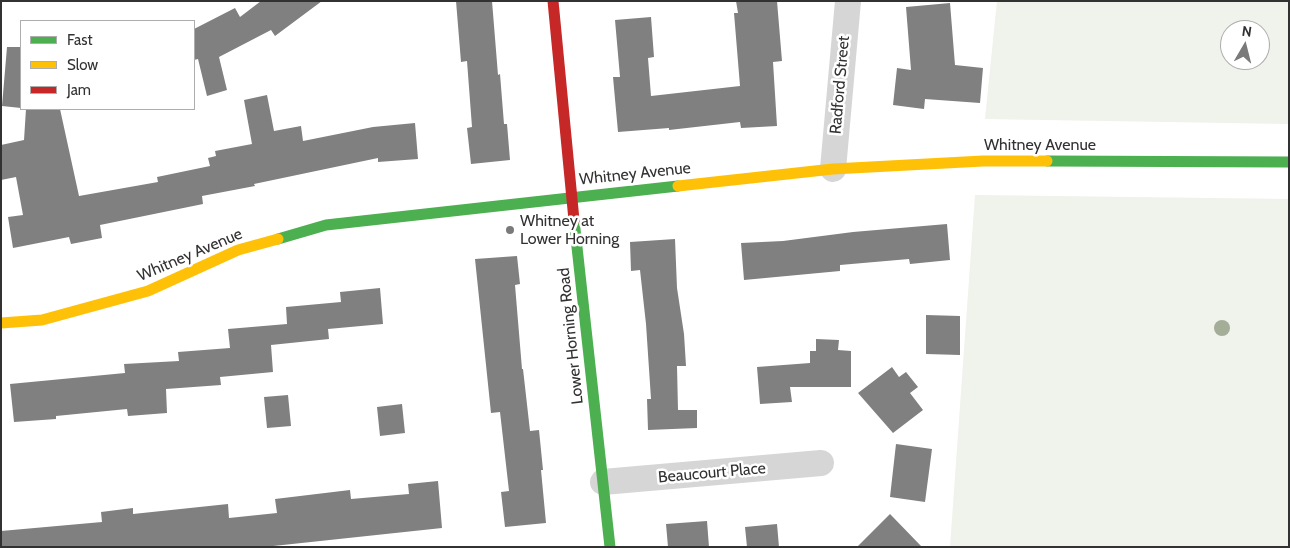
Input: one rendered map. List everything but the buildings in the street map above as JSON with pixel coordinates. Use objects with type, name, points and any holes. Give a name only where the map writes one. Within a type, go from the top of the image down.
[{"type":"street","name":"Lower Horning Road","points":[[553,1],[610,547]]},
{"type":"street","name":"Radford Street","points":[[833,170],[848,1]]},
{"type":"street","name":"Whitney Avenue","points":[[1,323],[42,320],[148,291],[238,250],[326,225],[833,170],[983,160],[1289,162]]},
{"type":"street","name":"Beaucourt Place","points":[[603,482],[822,463]]},
{"type":"shaded area","points":[[997,1],[1289,1],[1289,124],[985,119]]},
{"type":"shaded area","points":[[975,195],[1289,199],[1289,547],[950,547]]},
{"type":"traffic: fast","points":[[1047,161],[1289,162]]},
{"type":"traffic: fast","points":[[278,239],[326,225],[678,186]]},
{"type":"traffic: fast","points":[[574,220],[610,547]]},
{"type":"traffic: slow","points":[[678,186],[833,169],[983,161],[1047,161]]},
{"type":"traffic: slow","points":[[1,323],[42,320],[148,291],[238,250],[278,239]]},
{"type":"traffic: jam","points":[[553,1],[574,220]]},
{"type":"place","name":"Whitney at Lower Horning","points":[[510,230]]}]
